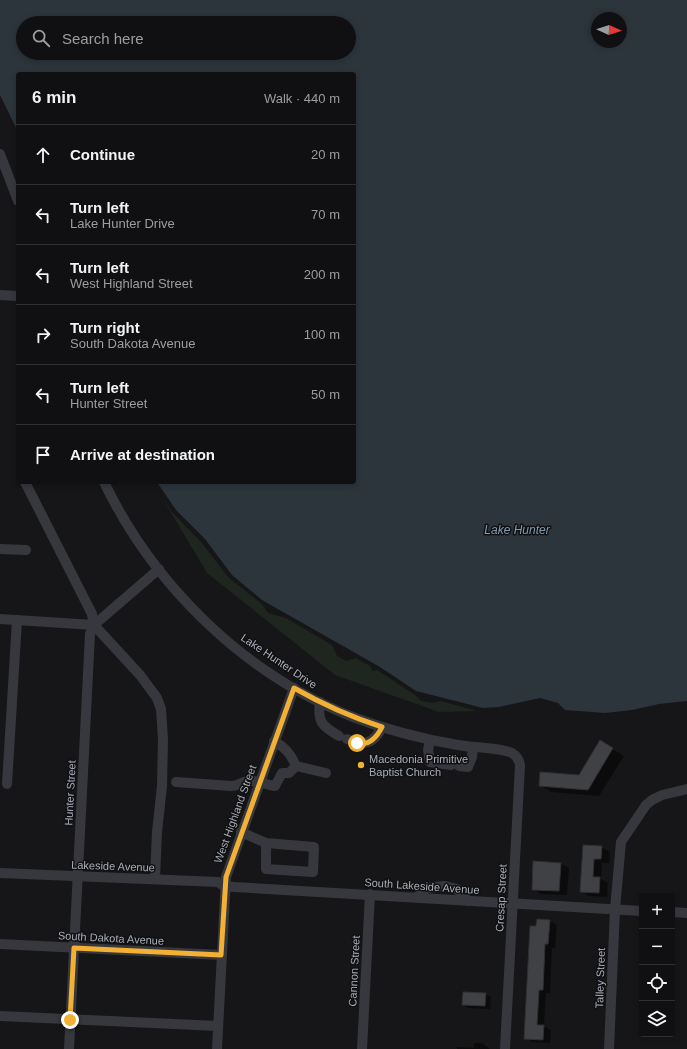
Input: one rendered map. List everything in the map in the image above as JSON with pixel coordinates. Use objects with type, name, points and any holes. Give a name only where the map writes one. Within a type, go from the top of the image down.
[{"type":"street","points":[[1,156],[16,196]]},
{"type":"street","points":[[0,295],[16,296]]},
{"type":"street","points":[[26,484],[92,614],[94,624],[140,675],[158,698],[161,709],[163,739],[162,786],[157,832],[155,879]]},
{"type":"street","name":"Lake Hunter Drive","points":[[105,484],[127,525],[174,588],[203,618],[238,650],[294,688],[352,717],[410,736],[473,748],[503,750],[511,753]]},
{"type":"street","points":[[0,549],[26,550]]},
{"type":"street","points":[[0,619],[94,624],[159,569]]},
{"type":"street","points":[[7,784],[17,620]]},
{"type":"street","name":"Hunter Street","points":[[69,1049],[90,634],[94,624]]},
{"type":"street","name":"West Highland Street","points":[[217,1049],[224,886],[241,832],[294,688]]},
{"type":"street","points":[[320,702],[319,712],[322,724],[343,738],[362,744],[366,743],[374,739],[382,727]]},
{"type":"street","points":[[430,740],[428,750],[430,762],[468,767],[472,757],[473,748]]},
{"type":"street","points":[[274,741],[286,749],[296,766],[326,773]]},
{"type":"street","name":"Cresap Street","points":[[506,1049],[520,765],[517,756],[511,753]]},
{"type":"street","points":[[176,782],[235,786],[246,781],[259,782],[275,786],[282,774],[289,773],[296,766]]},
{"type":"street","name":"Talley Street","points":[[609,1049],[615,909],[621,842],[646,805],[652,800],[662,795],[687,789]]},
{"type":"street","points":[[241,832],[266,843],[314,847],[313,872],[266,869],[266,843]]},
{"type":"street","name":"Lakeside Avenue","points":[[0,872],[218,882],[224,886]]},
{"type":"street","name":"South Lakeside Avenue","points":[[224,886],[639,910]]},
{"type":"street","name":"Cannon Street","points":[[362,1049],[370,894]]},
{"type":"street","points":[[675,912],[687,913]]},
{"type":"street","name":"South Dakota Avenue","points":[[0,944],[221,955]]},
{"type":"street","points":[[0,1016],[218,1026]]},
{"type":"shaded area","points":[[163,499],[172,512],[201,542],[229,578],[262,604],[268,613],[286,618],[332,645],[337,656],[346,661],[356,658],[370,666],[373,671],[377,670],[415,695],[421,701],[433,703],[441,701],[477,711],[439,712],[335,675],[207,573]]},
{"type":"water","name":"Lake Hunter","points":[[0,0],[687,0],[687,701],[605,713],[565,710],[558,703],[540,698],[499,707],[483,708],[416,691],[380,667],[262,600],[232,575],[205,539],[176,510],[158,484],[356,484],[356,72],[16,72],[16,128],[0,95]]},
{"type":"building","points":[[600,740],[613,748],[588,790],[539,786],[540,772],[579,775]]},
{"type":"building","points":[[583,845],[602,846],[601,859],[594,859],[593,877],[600,877],[599,893],[580,892]]},
{"type":"building","points":[[533,861],[561,863],[559,891],[532,890]]},
{"type":"building","points":[[537,919],[550,920],[548,944],[545,944],[543,990],[539,990],[537,1025],[544,1025],[543,1040],[524,1039],[530,926],[536,926]]},
{"type":"building","points":[[463,992],[486,993],[485,1006],[462,1005]]},
{"type":"place","name":"Macedonia Primitive Baptist Church","points":[[361,765]]},
{"type":"route","points":[[70,1020],[74,948],[221,955],[224,886],[226,877],[294,688],[352,717],[382,727],[374,739],[362,744],[357,743]]}]
